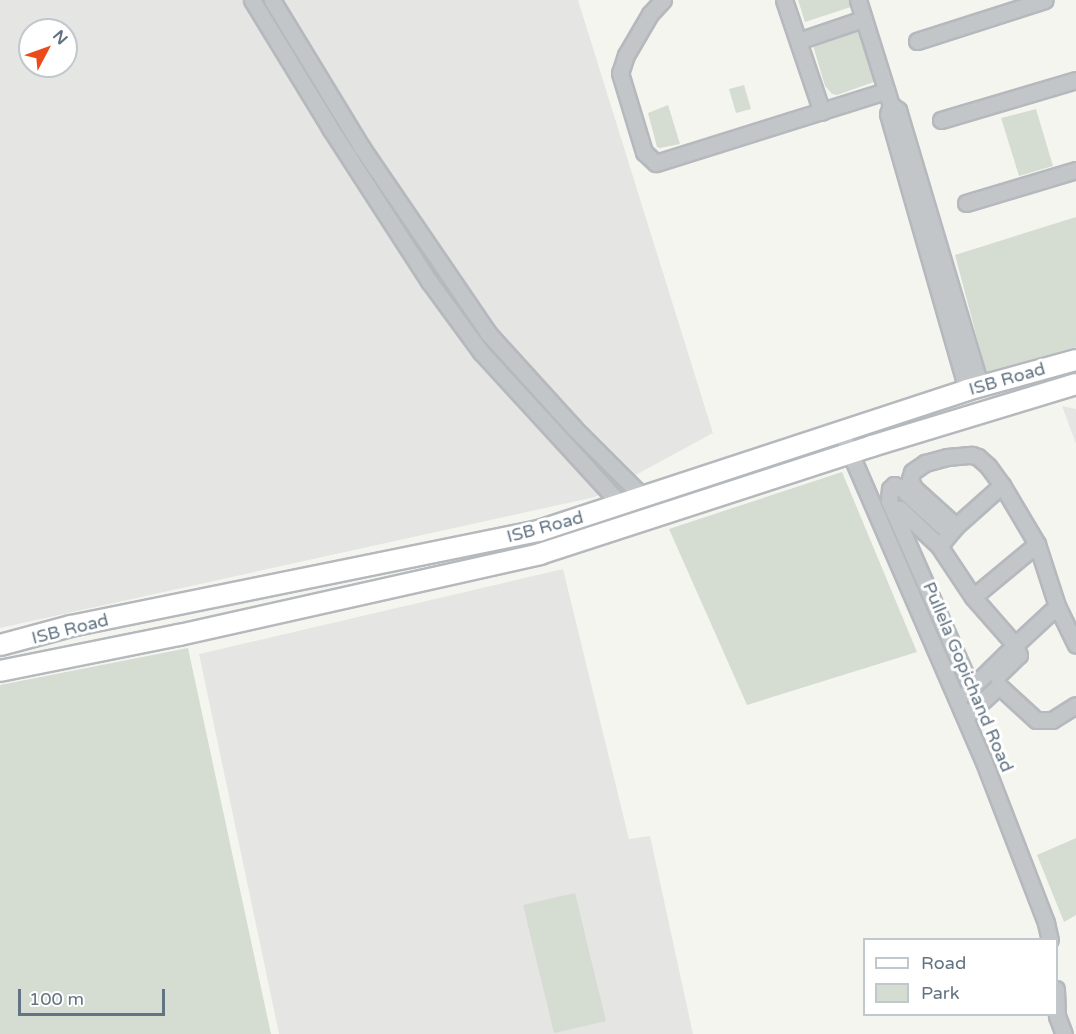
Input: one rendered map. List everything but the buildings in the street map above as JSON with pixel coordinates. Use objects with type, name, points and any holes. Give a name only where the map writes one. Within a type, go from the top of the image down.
[{"type":"main road","name":"ISB Road","points":[[0,645],[71,626],[539,531],[974,389],[1076,360]]},
{"type":"main road","name":"ISB Road","points":[[0,671],[179,635],[540,554],[846,455],[1076,384]]},
{"type":"street","points":[[252,0],[330,128],[435,290],[481,352],[621,505]]},
{"type":"street","points":[[272,0],[362,148],[488,333],[574,428],[644,497]]},
{"type":"street","points":[[663,0],[650,14],[626,55],[620,73],[625,96],[649,159],[656,163],[822,112],[888,98]]},
{"type":"street","points":[[784,0],[822,112]]},
{"type":"street","points":[[858,0],[888,98],[888,114],[974,389]]},
{"type":"street","points":[[917,41],[1045,0]]},
{"type":"street","points":[[798,41],[863,19]]},
{"type":"street","points":[[941,120],[1076,80]]},
{"type":"street","points":[[966,203],[1076,170]]},
{"type":"street","name":"Pullela Gopichand Road","points":[[837,435],[923,631],[963,715],[1042,912],[1050,938]]},
{"type":"street","points":[[949,526],[910,482],[917,467],[934,459],[972,455],[978,457],[1002,485],[1037,544],[1058,606],[1076,645]]},
{"type":"street","points":[[949,526],[897,485],[890,489],[888,493],[894,511],[971,688],[963,715]]},
{"type":"street","points":[[939,546],[949,526],[1002,485]]},
{"type":"street","points":[[894,511],[900,509],[939,546],[974,597],[1020,655],[993,679],[963,715]]},
{"type":"street","points":[[974,597],[1037,544]]},
{"type":"street","points":[[1013,647],[1058,606]]},
{"type":"street","name":"Pullela Gopichand Road","points":[[923,631],[963,715],[1041,925],[1044,938]]},
{"type":"street","points":[[971,688],[993,679]]},
{"type":"street","points":[[993,679],[1036,720],[1052,720],[1076,705]]},
{"type":"street","points":[[1052,1016],[1058,1034]]},
{"type":"street","points":[[1057,1016],[1064,1034]]},
{"type":"shaded area","points":[[0,0],[578,0],[713,433],[595,497],[0,628]]},
{"type":"shaded area","points":[[1062,406],[1076,409],[1076,444]]},
{"type":"shaded area","points":[[563,569],[629,839],[650,836],[693,1034],[279,1034],[199,654]]},
{"type":"green space","points":[[798,0],[856,0],[857,5],[805,22]]},
{"type":"green space","points":[[860,27],[874,82],[837,95],[832,94],[825,86],[812,42]]},
{"type":"green space","points":[[744,85],[751,109],[736,113],[729,89]]},
{"type":"green space","points":[[668,105],[680,144],[660,148],[657,147],[648,113]]},
{"type":"green space","points":[[1036,109],[1053,166],[1019,176],[1001,118]]},
{"type":"green space","points":[[1076,217],[1076,347],[986,372],[955,255]]},
{"type":"green space","points":[[842,472],[917,652],[747,705],[669,529]]},
{"type":"green space","points":[[188,648],[271,1034],[0,1034],[0,685]]},
{"type":"green space","points":[[1076,838],[1076,915],[1064,922],[1037,855]]},
{"type":"green space","points":[[575,893],[606,1021],[554,1033],[523,905]]}]
